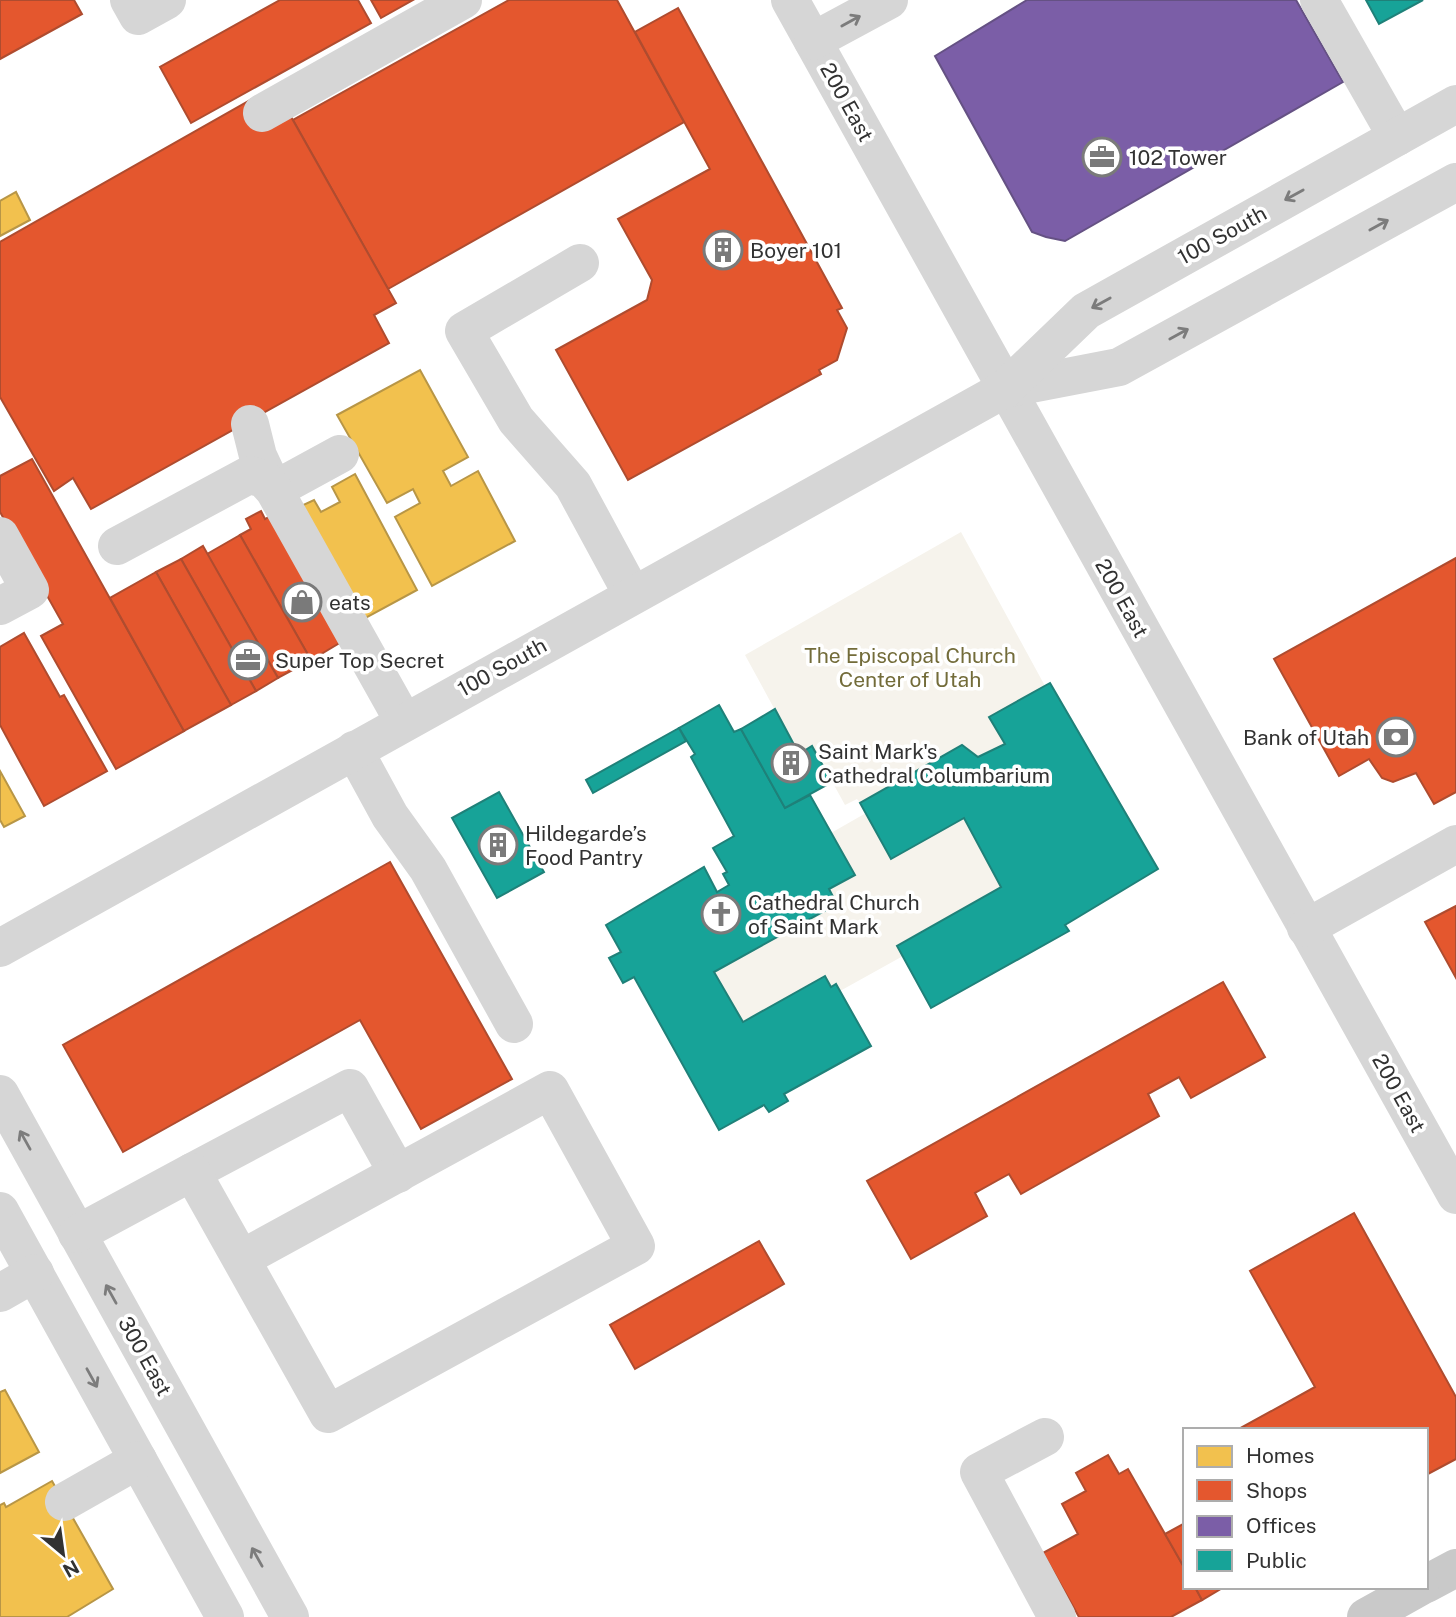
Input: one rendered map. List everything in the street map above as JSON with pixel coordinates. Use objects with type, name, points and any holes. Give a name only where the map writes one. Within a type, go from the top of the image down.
[{"type":"main road","points":[[1428,1583],[1456,1568]]},
{"type":"main road","points":[[1374,1615],[1417,1589]]},
{"type":"street","points":[[129,0],[138,16],[167,0]]},
{"type":"street","points":[[262,113],[463,0]]},
{"type":"street","name":"200 East","points":[[790,0],[1456,1195]]},
{"type":"street","points":[[813,41],[889,0]]},
{"type":"street","points":[[1320,0],[1397,137]]},
{"type":"street","name":"100 South","points":[[0,948],[632,594],[1005,389],[1086,312],[1456,104]]},
{"type":"street","name":"100 South","points":[[1005,389],[1119,367],[1456,182]]},
{"type":"street","points":[[580,263],[464,331],[516,420],[573,485],[632,594]]},
{"type":"street","points":[[250,424],[258,456],[274,490],[404,722]]},
{"type":"street","points":[[274,490],[340,454]]},
{"type":"street","points":[[117,546],[249,475],[264,478],[274,490]]},
{"type":"street","points":[[0,536],[30,590],[0,606]]},
{"type":"street","points":[[354,750],[390,816],[428,869],[514,1024]]},
{"type":"street","points":[[1306,928],[1456,844]]},
{"type":"street","points":[[78,1234],[350,1088],[398,1174]]},
{"type":"street","points":[[192,1172],[328,1414],[636,1246],[550,1090],[241,1259]]},
{"type":"street","name":"300 East","points":[[0,1094],[290,1617]]},
{"type":"street","points":[[0,1211],[225,1617]]},
{"type":"street","points":[[0,1293],[34,1273]]},
{"type":"street","points":[[1045,1437],[979,1472],[1056,1617]]},
{"type":"street","points":[[64,1502],[138,1460]]},
{"type":"green space","name":"The Episcopal Church Center of Utah","points":[[961,532],[1045,686],[990,717],[1005,744],[978,757],[962,745],[860,803],[857,799],[845,805],[813,747],[799,754],[745,655]]},
{"type":"green space","points":[[866,813],[891,859],[964,818],[1001,887],[897,945],[903,956],[840,991],[836,984],[831,987],[824,976],[743,1022],[714,972],[829,889],[831,833]]},
{"type":"building: Homes","points":[[16,192],[30,220],[0,236],[0,201]]},
{"type":"building: Homes","points":[[420,370],[468,457],[443,471],[451,486],[478,471],[515,541],[432,586],[395,517],[420,503],[413,489],[387,503],[337,415]]},
{"type":"building: Homes","points":[[355,474],[417,590],[360,621],[299,507],[314,500],[321,512],[340,502],[332,487]]},
{"type":"building: Homes","points":[[0,771],[25,816],[4,827],[0,820]]},
{"type":"building: Homes","points":[[5,1390],[39,1452],[0,1473],[0,1392]]},
{"type":"building: Homes","points":[[52,1481],[113,1589],[67,1617],[0,1617],[0,1505],[4,1503],[6,1507]]},
{"type":"building: Shops","points":[[0,0],[74,0],[82,14],[0,59]]},
{"type":"building: Shops","points":[[280,0],[358,0],[371,23],[191,123],[160,67]]},
{"type":"building: Shops","points":[[371,0],[413,0],[381,18]]},
{"type":"building: Shops","points":[[509,0],[617,0],[684,122],[388,289],[293,120]]},
{"type":"building: Shops","name":"Boyer 101","points":[[678,8],[842,308],[837,310],[847,328],[837,360],[819,370],[821,374],[628,480],[556,350],[647,300],[652,280],[618,219],[710,169],[635,32]]},
{"type":"building: Shops","points":[[254,98],[290,115],[396,303],[374,315],[389,343],[91,509],[73,478],[54,491],[0,397],[0,242]]},
{"type":"building: Shops","points":[[32,459],[184,731],[116,769],[41,636],[63,624],[0,512],[0,476]]},
{"type":"building: Shops","points":[[261,511],[265,519],[272,515],[343,641],[311,660],[240,535],[251,529],[246,519]]},
{"type":"building: Shops","points":[[240,535],[311,660],[278,678],[207,554]]},
{"type":"building: Shops","points":[[203,546],[278,678],[256,691],[181,559]]},
{"type":"building: Shops","points":[[1456,558],[1456,792],[1434,804],[1416,773],[1393,782],[1382,778],[1369,759],[1339,776],[1274,659]]},
{"type":"building: Shops","points":[[181,559],[256,691],[231,705],[156,572]]},
{"type":"building: Shops","points":[[156,572],[231,705],[184,731],[110,598]]},
{"type":"building: Shops","points":[[24,633],[60,697],[64,695],[107,771],[44,806],[0,725],[0,647]]},
{"type":"building: Shops","points":[[390,862],[512,1079],[421,1129],[360,1020],[123,1152],[63,1045]]},
{"type":"building: Shops","points":[[1456,906],[1456,978],[1425,922]]},
{"type":"building: Shops","points":[[1223,982],[1265,1057],[1191,1098],[1179,1077],[1148,1094],[1159,1116],[1021,1194],[1009,1174],[975,1193],[987,1216],[911,1259],[867,1181]]},
{"type":"building: Shops","points":[[1354,1213],[1456,1397],[1456,1459],[1428,1474],[1428,1428],[1241,1428],[1315,1387],[1250,1271]]},
{"type":"building: Shops","points":[[759,1241],[784,1284],[635,1369],[610,1325]]},
{"type":"building: Shops","points":[[1108,1455],[1119,1474],[1128,1469],[1183,1565],[1183,1589],[1196,1589],[1202,1600],[1171,1617],[1079,1617],[1043,1553],[1078,1534],[1062,1504],[1086,1491],[1076,1473]]},
{"type":"building: Shops","points":[[1183,1524],[1183,1566],[1165,1534]]},
{"type":"building: Shops","points":[[1196,1589],[1221,1589],[1202,1600]]},
{"type":"building: Offices","name":"102 Tower","points":[[1027,0],[1296,0],[1343,82],[1065,241],[1046,237],[1032,232],[935,56]]},
{"type":"building: Public","points":[[1366,0],[1423,0],[1379,24]]},
{"type":"building: Public","name":"The Episcopal Church Center of Utah","points":[[1050,683],[1158,869],[1065,925],[1069,931],[931,1008],[897,946],[1001,887],[964,818],[891,859],[860,803],[962,745],[978,757],[1005,744],[989,717]]},
{"type":"building: Public","name":"Cathedral Church of Saint Mark","points":[[719,705],[734,732],[741,729],[785,808],[810,795],[855,875],[829,889],[837,904],[714,972],[743,1022],[825,976],[831,987],[836,984],[871,1046],[784,1094],[788,1101],[769,1112],[764,1105],[719,1130],[634,977],[623,983],[609,958],[621,952],[606,925],[704,867],[717,892],[729,885],[723,874],[727,872],[713,848],[734,836],[691,757],[695,754],[679,728]]},
{"type":"building: Public","name":"Saint Mark's Cathedral Columbarium","points":[[775,709],[799,754],[812,746],[832,782],[785,808],[741,729]]},
{"type":"building: Public","points":[[679,728],[686,741],[593,793],[586,780]]},
{"type":"building: Public","name":"Hildegarde’s Food Pantry","points":[[499,792],[544,872],[497,898],[452,818]]},
{"type":"place","name":"102 Tower","points":[[1102,157]]},
{"type":"place","name":"Boyer 101","points":[[723,250]]},
{"type":"place","name":"eats","points":[[302,602]]},
{"type":"place","name":"Super Top Secret","points":[[248,660]]},
{"type":"place","name":"Bank of Utah","points":[[1396,737]]},
{"type":"place","name":"Saint Mark's Cathedral Columbarium","points":[[791,763]]},
{"type":"place","name":"Hildegarde’s Food Pantry","points":[[498,845]]},
{"type":"place","name":"Cathedral Church of Saint Mark","points":[[721,914]]}]
